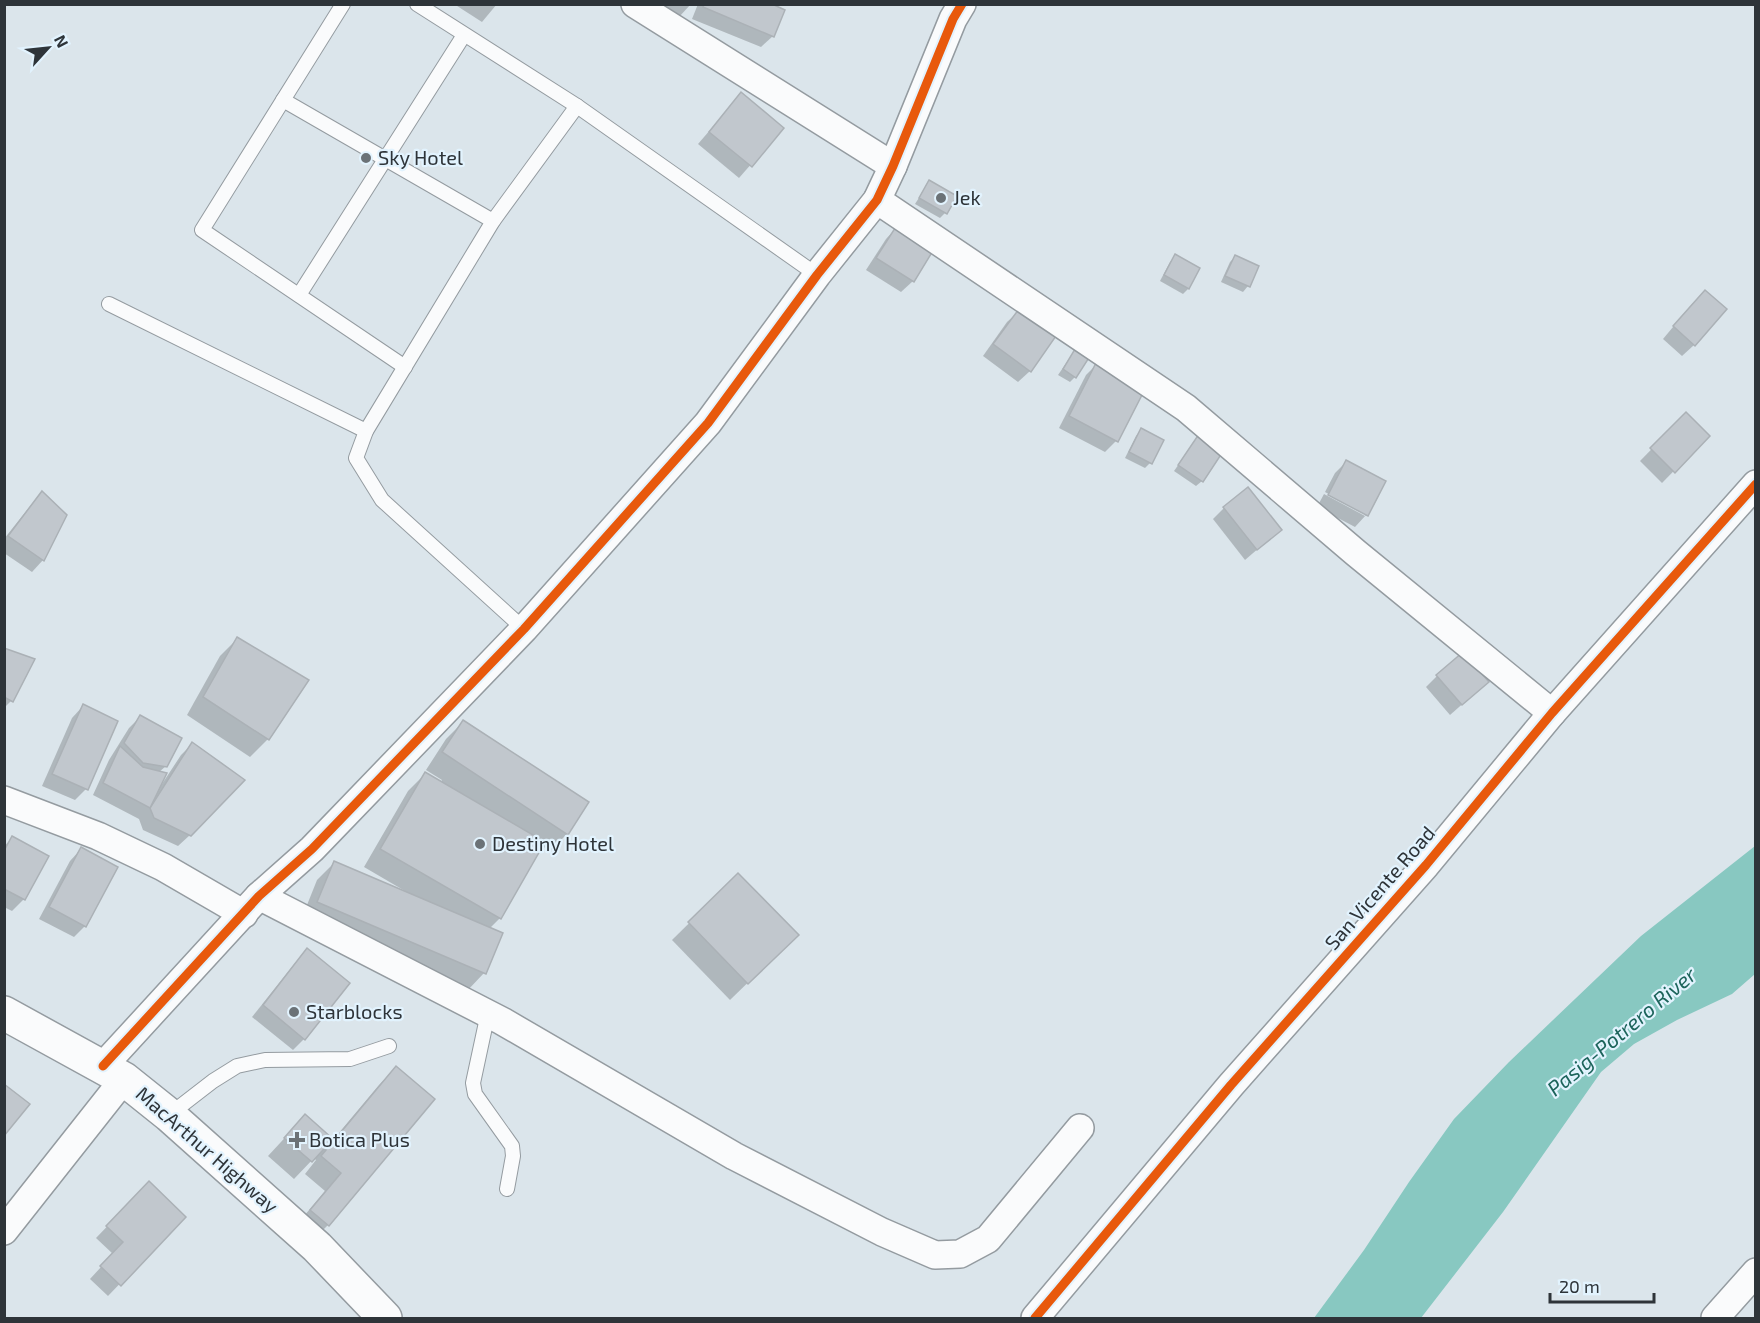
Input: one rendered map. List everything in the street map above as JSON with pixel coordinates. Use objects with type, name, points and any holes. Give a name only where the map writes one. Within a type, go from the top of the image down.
[{"type":"main road","name":"MacArthur Highway","points":[[4,1013],[114,1072],[169,1115],[317,1248],[385,1318]]},
{"type":"street","points":[[635,4],[893,166]]},
{"type":"street","points":[[4,1231],[114,1072],[252,905],[312,849],[524,629],[708,423],[877,200],[953,19],[962,4]]},
{"type":"street","points":[[877,200],[1186,408],[1356,553],[1552,713]]},
{"type":"street","name":"San Vicente Road","points":[[1035,1318],[1231,1085],[1426,865],[1552,713],[1755,484]]},
{"type":"street","points":[[4,800],[98,837],[488,1013],[734,1156],[882,1232],[935,1255],[960,1254],[988,1239],[1080,1128]]},
{"type":"street","points":[[1715,1318],[1755,1272]]},
{"type":"lane","points":[[343,4],[201,230],[405,367]]},
{"type":"lane","points":[[417,4],[577,106],[818,275]]},
{"type":"lane","points":[[299,295],[464,35]]},
{"type":"lane","points":[[283,100],[493,222]]},
{"type":"lane","points":[[524,629],[382,500],[356,458],[366,431],[493,222],[577,106]]},
{"type":"lane","points":[[109,304],[366,431]]},
{"type":"lane","points":[[488,1013],[472,1083],[475,1094],[512,1146],[513,1156],[507,1189]]},
{"type":"lane","points":[[169,1115],[213,1081],[237,1066],[265,1060],[350,1059],[389,1046]]},
{"type":"water","name":"Pasig-Potrero River","points":[[1755,846],[1755,974],[1732,994],[1677,1020],[1634,1044],[1601,1072],[1503,1212],[1421,1318],[1314,1318],[1454,1119],[1509,1062],[1641,936]]},
{"type":"building","points":[[704,4],[772,4],[785,10],[774,37],[703,7]]},
{"type":"building","points":[[741,92],[784,128],[752,167],[709,132]]},
{"type":"building","points":[[929,180],[957,196],[947,214],[919,198]]},
{"type":"building","points":[[897,225],[934,249],[914,282],[876,258]]},
{"type":"building","points":[[1175,254],[1200,268],[1189,289],[1164,275]]},
{"type":"building","points":[[1235,255],[1259,266],[1250,287],[1225,276]]},
{"type":"building","points":[[1705,290],[1727,309],[1695,346],[1673,326]]},
{"type":"building","points":[[1019,309],[1056,336],[1031,372],[993,344]]},
{"type":"building","points":[[1078,344],[1092,353],[1076,378],[1063,369]]},
{"type":"building","points":[[1097,361],[1146,387],[1118,442],[1069,416]]},
{"type":"building","points":[[1686,412],[1710,436],[1675,473],[1650,448]]},
{"type":"building","points":[[1141,428],[1164,440],[1152,464],[1129,452]]},
{"type":"building","points":[[1201,431],[1226,447],[1203,482],[1178,465]]},
{"type":"building","points":[[1346,460],[1386,481],[1368,516],[1328,495]]},
{"type":"building","points":[[1248,487],[1282,530],[1257,550],[1223,507]]},
{"type":"building","points":[[42,491],[67,515],[44,561],[8,536]]},
{"type":"building","points":[[237,637],[309,680],[269,740],[203,697]]},
{"type":"building","points":[[4,648],[35,659],[13,702],[4,697]]},
{"type":"building","points":[[1463,652],[1489,682],[1462,705],[1436,675]]},
{"type":"building","points":[[83,704],[118,721],[88,790],[52,774]]},
{"type":"building","points":[[140,715],[182,738],[167,767],[143,763],[124,743]]},
{"type":"building","points":[[463,720],[589,802],[568,835],[442,752]]},
{"type":"building","points":[[192,742],[245,780],[191,836],[154,818],[150,808]]},
{"type":"building","points":[[120,746],[143,767],[167,773],[150,808],[103,783]]},
{"type":"building","points":[[425,772],[545,842],[501,919],[380,849]]},
{"type":"building","points":[[12,836],[49,856],[25,900],[4,889],[4,851]]},
{"type":"building","points":[[81,847],[118,867],[86,927],[49,907]]},
{"type":"building","points":[[334,861],[503,933],[486,974],[317,902]]},
{"type":"building","points":[[738,873],[799,935],[748,984],[688,922]]},
{"type":"building","points":[[307,948],[350,983],[305,1040],[263,1005]]},
{"type":"building","points":[[396,1066],[435,1099],[329,1226],[310,1210],[341,1173],[321,1156]]},
{"type":"building","points":[[4,1084],[30,1104],[4,1136]]},
{"type":"building","points":[[305,1114],[333,1139],[312,1162],[284,1138]]},
{"type":"building","points":[[149,1181],[186,1217],[121,1286],[100,1266],[123,1242],[106,1226]]},
{"type":"cycle path","points":[[103,1066],[259,896],[312,849],[524,629],[708,423],[817,275],[877,200],[953,19],[962,4]]},
{"type":"cycle path","points":[[1035,1318],[1231,1085],[1426,865],[1552,713],[1756,484]]},
{"type":"place","name":"Sky Hotel","points":[[366,158]]},
{"type":"place","name":"Jek","points":[[941,198]]},
{"type":"place","name":"Destiny Hotel","points":[[480,844]]},
{"type":"place","name":"Starblocks","points":[[294,1012]]},
{"type":"place","name":"Botica Plus","points":[[297,1140]]}]
